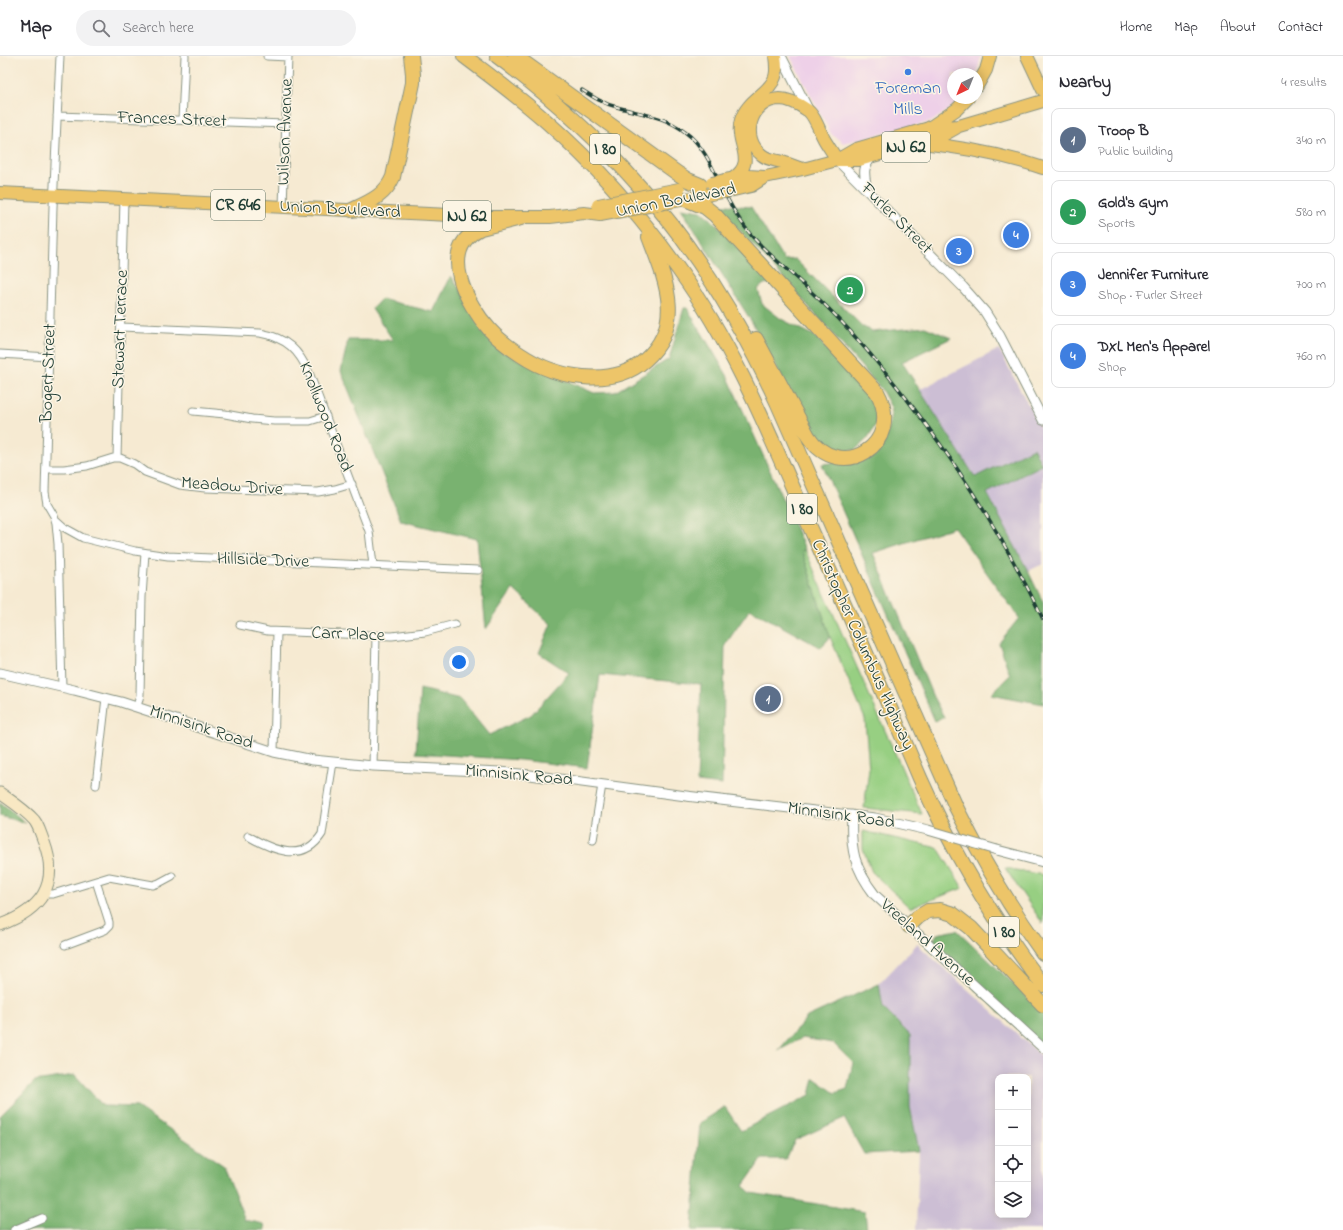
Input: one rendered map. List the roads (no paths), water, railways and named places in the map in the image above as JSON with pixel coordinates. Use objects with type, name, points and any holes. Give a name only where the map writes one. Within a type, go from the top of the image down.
[{"type":"highway","points":[[352,210],[381,194],[390,184],[393,177],[412,83],[413,74],[411,56]]},
{"type":"highway","name":"Christopher Columbus Highway","points":[[464,56],[528,105],[570,143],[612,186],[644,224],[705,308],[732,355],[764,421],[945,831],[969,877],[1020,954],[1043,985]]},
{"type":"highway","name":"Christopher Columbus Highway","points":[[497,56],[561,108],[626,170],[671,224],[696,258],[723,300],[747,341],[778,404],[956,808],[989,869],[1019,918],[1043,953]]},
{"type":"highway","points":[[515,56],[688,180],[709,187]]},
{"type":"highway","points":[[681,196],[708,208],[716,215],[877,392],[883,404],[884,417],[882,432],[874,445],[860,454],[845,458],[830,456],[816,447],[808,436],[770,364],[739,310],[723,300]]},
{"type":"highway","points":[[521,218],[482,228],[466,239],[460,249],[458,262],[463,286],[471,303],[482,320],[500,340],[510,348],[521,356],[542,367],[565,374],[589,378],[618,375],[634,368],[654,351],[666,328],[670,311],[668,292],[644,224]]},
{"type":"highway","points":[[909,926],[918,916],[928,911],[940,910],[954,914],[971,928],[1043,1005]]},
{"type":"main road","points":[[729,183],[741,172],[745,162],[740,130],[743,114],[753,101],[773,82],[776,74],[775,56]]},
{"type":"main road","points":[[983,75],[990,56]]},
{"type":"main road","points":[[1028,56],[1043,90]]},
{"type":"main road","points":[[802,169],[769,159],[755,148],[751,141],[749,130],[752,118],[756,110],[771,100],[788,100],[809,111],[837,160]]},
{"type":"main road","name":"Union Boulevard","points":[[0,193],[521,218],[550,217],[584,213],[681,196],[709,187],[729,183],[751,186],[765,177],[837,160],[859,160],[921,143],[940,137],[959,126],[1043,101]]},
{"type":"main road","points":[[929,128],[957,110],[962,104]]},
{"type":"main road","name":"Union Boulevard","points":[[837,160],[856,149],[929,128],[959,126]]},
{"type":"main road","points":[[921,143],[978,151],[1043,168]]},
{"type":"main road","name":"Union Boulevard","points":[[681,196],[709,187]]},
{"type":"main road","points":[[0,793],[27,814],[37,824],[50,864],[49,881],[43,894],[35,905],[28,911],[0,925]]},
{"type":"street","name":"Bogert Street","points":[[60,56],[54,196],[46,499],[55,519],[58,544],[62,687]]},
{"type":"street","points":[[182,120],[185,56]]},
{"type":"street","points":[[267,56],[288,56]]},
{"type":"street","name":"Wilson Avenue","points":[[283,207],[288,56]]},
{"type":"street","points":[[780,56],[809,111]]},
{"type":"street","name":"Frances Street","points":[[57,116],[286,124]]},
{"type":"street","points":[[867,190],[864,169],[866,163],[872,157]]},
{"type":"street","name":"Furler Street","points":[[837,160],[985,312],[1000,336],[1043,420]]},
{"type":"street","name":"Stewart Terrace","points":[[117,458],[124,199]]},
{"type":"street","name":"Knollwood Road","points":[[121,326],[260,333],[275,337],[295,350],[304,362],[352,484],[369,531],[374,565]]},
{"type":"street","points":[[0,354],[50,357]]},
{"type":"street","points":[[193,411],[274,421],[310,421],[326,416]]},
{"type":"street","points":[[46,469],[64,469],[87,466],[117,458]]},
{"type":"street","name":"Meadow Drive","points":[[117,458],[126,460],[145,472],[165,480],[180,485],[205,488],[318,492],[352,484]]},
{"type":"street","name":"Hillside Drive","points":[[55,519],[65,528],[82,538],[145,553],[184,557],[478,570]]},
{"type":"street","points":[[137,707],[140,695],[142,597],[145,553]]},
{"type":"street","name":"Carr Place","points":[[240,626],[278,632],[376,636],[414,634],[455,624]]},
{"type":"street","points":[[274,752],[278,632]]},
{"type":"street","points":[[373,766],[376,636]]},
{"type":"street","name":"Minnisink Road","points":[[0,673],[106,698],[274,752],[292,756],[373,766],[507,773],[852,815],[928,830],[1043,862]]},
{"type":"street","points":[[96,785],[106,698]]},
{"type":"street","points":[[248,836],[271,848],[288,851],[306,850],[315,843],[322,834],[333,762]]},
{"type":"street","points":[[593,840],[602,785]]},
{"type":"street","name":"Vreeland Avenue","points":[[852,815],[851,837],[856,863],[861,875],[875,896],[1043,1048]]},
{"type":"street","points":[[43,894],[53,894],[109,877],[153,885],[172,876]]},
{"type":"street","points":[[66,945],[106,930],[109,926],[96,881]]},
{"type":"street","points":[[14,1230],[42,1218]]},
{"type":"railway","points":[[582,90],[594,98],[608,104],[669,122],[693,138],[710,162],[732,208],[751,235],[844,324],[906,398],[932,432],[957,468],[1003,542],[1043,619]]},
{"type":"place","name":"Foreman Mills","points":[[908,72]]},
{"type":"place","name":"DXL Men's Apparel","points":[[1016,235]]},
{"type":"place","name":"Jennifer Furniture","points":[[959,251]]},
{"type":"place","name":"Gold's Gym","points":[[850,290]]},
{"type":"place","name":"Troop B","points":[[768,699]]}]
